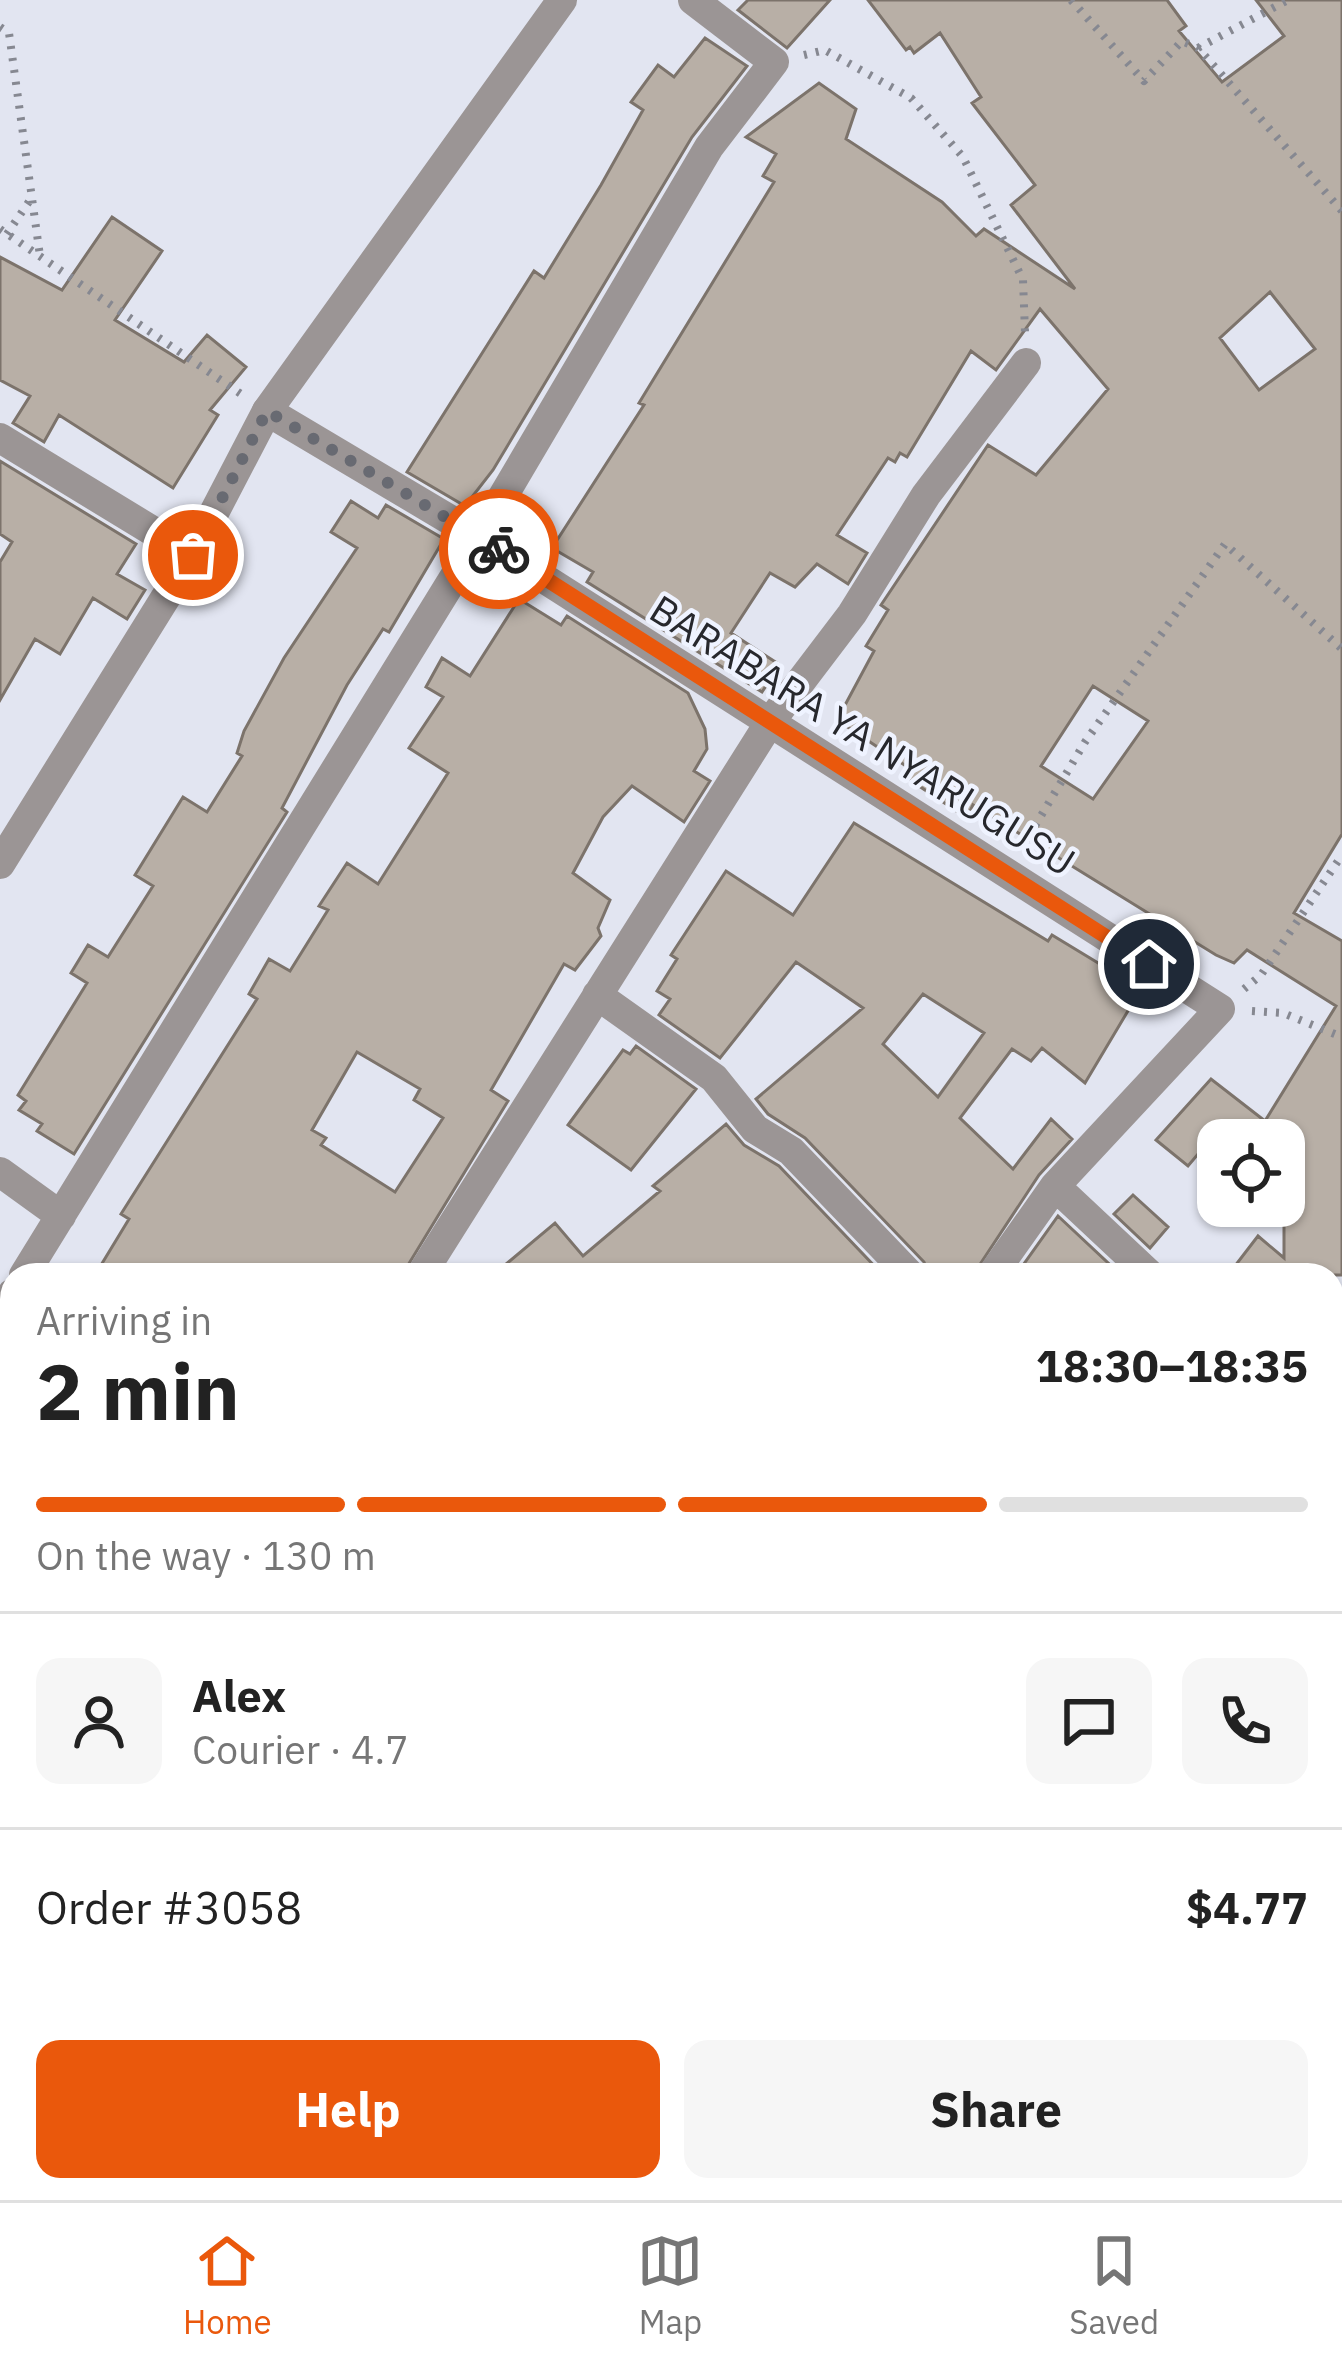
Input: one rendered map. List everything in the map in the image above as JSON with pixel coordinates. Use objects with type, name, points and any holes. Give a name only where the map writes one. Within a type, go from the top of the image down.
[{"type":"street","points":[[0,864],[193,555],[267,411],[562,0]]},
{"type":"street","points":[[32,1263],[479,537],[709,147],[774,62],[693,0]]},
{"type":"street","points":[[429,1263],[770,722],[852,614],[926,496],[1026,363]]},
{"type":"street","name":"BARABARA YA NYARUGUSU","points":[[267,411],[479,537],[1220,1009]]},
{"type":"street","points":[[0,439],[193,555]]},
{"type":"street","points":[[597,995],[714,1078],[755,1129],[791,1151],[898,1263]]},
{"type":"street","points":[[1000,1263],[1055,1186],[1220,1009]]},
{"type":"street","points":[[0,1172],[61,1216]]},
{"type":"street","points":[[1055,1186],[1137,1263]]},
{"type":"path","points":[[1071,0],[1144,81],[1182,41],[1198,48],[1342,211]]},
{"type":"path","points":[[1198,48],[1288,0]]},
{"type":"path","points":[[0,27],[9,33],[40,258]]},
{"type":"path","points":[[774,62],[825,50],[910,98],[963,157],[1023,280],[1026,363]]},
{"type":"path","points":[[31,199],[3,232],[267,411]]},
{"type":"path","points":[[1007,873],[1085,742],[1225,544],[1342,649]]},
{"type":"path","points":[[1220,1009],[1261,975],[1342,855]]},
{"type":"path","points":[[1220,1009],[1283,1012],[1342,1036]]},
{"type":"building","points":[[748,0],[830,0],[787,48],[738,10]]},
{"type":"building","points":[[868,0],[1167,0],[1186,26],[1179,31],[1222,82],[1284,36],[1256,0],[1342,0],[1342,834],[1294,913],[1342,941],[1342,1263],[1237,1263],[1258,1236],[1284,1258],[1284,1227],[1305,1227],[1305,1119],[1266,1119],[1336,1006],[1247,950],[1234,963],[1216,955],[973,805],[967,818],[907,778],[912,770],[837,720],[874,651],[866,646],[888,610],[881,605],[988,445],[1036,475],[1108,389],[1040,309],[996,370],[971,351],[907,457],[900,453],[895,462],[888,458],[837,535],[867,553],[848,584],[817,564],[795,587],[770,573],[731,633],[780,665],[762,692],[587,582],[593,572],[552,548],[644,405],[639,403],[774,182],[763,176],[776,154],[746,137],[819,83],[856,109],[846,139],[942,202],[976,236],[984,229],[1075,289],[1011,205],[1035,185],[972,103],[981,97],[940,33],[914,53],[910,47],[906,50]],"holes":[[[1270,292],[1315,349],[1259,390],[1220,338]],[[1093,686],[1148,721],[1093,799],[1041,766]]]},
{"type":"building","points":[[705,38],[747,66],[692,137],[493,470],[465,506],[407,472],[534,271],[544,278],[601,185],[643,110],[631,102],[658,65],[674,77]]},
{"type":"building","points":[[112,217],[162,251],[115,320],[184,362],[207,335],[246,367],[210,410],[218,415],[173,488],[59,415],[44,442],[13,423],[30,396],[0,380],[0,257],[62,290]]},
{"type":"building","points":[[0,461],[136,544],[117,574],[145,590],[127,619],[93,598],[60,654],[35,639],[0,700],[0,562],[12,542],[0,534]]},
{"type":"building","points":[[351,501],[378,518],[386,505],[444,539],[389,632],[383,629],[347,685],[282,808],[287,812],[74,1154],[37,1131],[42,1124],[19,1110],[26,1101],[18,1095],[87,983],[71,973],[88,945],[108,957],[153,886],[135,875],[183,797],[207,812],[242,756],[237,753],[244,731],[284,658],[357,548],[331,532]]},
{"type":"building","points":[[519,599],[561,625],[567,616],[688,693],[705,729],[707,749],[694,771],[710,781],[684,822],[632,786],[603,817],[573,873],[610,900],[598,928],[601,936],[575,970],[564,964],[491,1090],[508,1101],[409,1263],[102,1263],[129,1219],[121,1214],[257,999],[249,994],[269,959],[290,971],[328,910],[319,906],[347,863],[378,884],[448,773],[409,748],[443,697],[426,687],[442,658],[470,676]],"holes":[[[357,1052],[420,1089],[414,1100],[443,1118],[395,1192],[321,1145],[326,1138],[312,1130]]]},
{"type":"building","points":[[854,823],[1048,941],[1052,935],[1141,989],[1085,1083],[1042,1048],[1031,1061],[1012,1049],[960,1118],[1013,1169],[1051,1119],[1072,1139],[1039,1175],[981,1263],[924,1263],[805,1138],[768,1114],[756,1099],[863,1008],[796,962],[720,1058],[659,1015],[670,999],[657,991],[677,959],[671,955],[726,871],[793,915]],"holes":[[[923,994],[984,1033],[938,1097],[883,1044]]]},
{"type":"building","points":[[636,1046],[696,1089],[631,1170],[568,1125],[623,1050],[630,1054]]},
{"type":"building","points":[[1211,1079],[1262,1119],[1197,1119],[1197,1155],[1188,1166],[1156,1140]]},
{"type":"building","points":[[726,1124],[744,1145],[779,1166],[872,1263],[507,1263],[555,1223],[583,1256],[660,1191],[653,1186]]},
{"type":"building","points":[[1133,1195],[1168,1227],[1150,1248],[1114,1214]]},
{"type":"building","points":[[1058,1216],[1108,1263],[1025,1263]]},
{"type":"way so far","points":[[193,555],[267,411],[499,549]]},
{"type":"route","points":[[499,549],[1149,964]]}]
